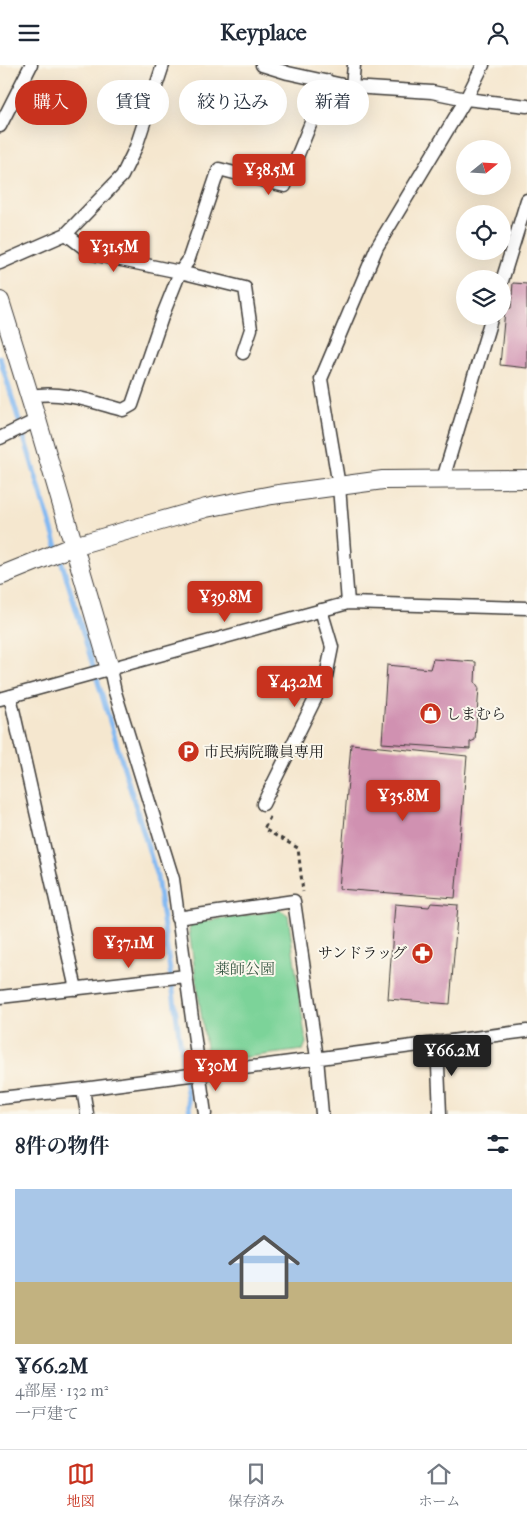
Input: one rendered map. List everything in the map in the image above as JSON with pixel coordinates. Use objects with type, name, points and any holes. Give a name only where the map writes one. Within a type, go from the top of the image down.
[{"type":"street","points":[[0,126],[31,65]]},
{"type":"street","points":[[0,263],[66,234],[122,177],[136,147],[163,65]]},
{"type":"street","points":[[262,65],[324,80]]},
{"type":"street","points":[[353,80],[354,65]]},
{"type":"street","points":[[348,603],[339,485],[321,379],[377,247],[466,99],[483,65]]},
{"type":"street","points":[[369,88],[432,92],[466,99],[527,106]]},
{"type":"street","points":[[30,397],[41,394],[69,395],[123,410],[132,405],[162,317],[180,272],[188,261],[219,169],[285,186],[310,125]]},
{"type":"street","points":[[505,270],[527,200]]},
{"type":"street","points":[[66,234],[92,255],[180,272],[245,288],[251,329],[243,353]]},
{"type":"street","points":[[0,301],[37,420],[110,669],[115,692],[173,879],[206,1114]]},
{"type":"street","points":[[443,479],[489,325]]},
{"type":"street","points":[[0,438],[37,420]]},
{"type":"street","points":[[0,576],[74,546],[206,508],[272,495],[383,480],[527,479]]},
{"type":"street","points":[[76,989],[5,697],[348,603],[527,608]]},
{"type":"street","points":[[263,804],[326,677],[332,647],[321,610]]},
{"type":"street","points":[[178,918],[294,901],[317,1058],[322,1114]]},
{"type":"street","points":[[0,997],[186,976]]},
{"type":"street","points":[[0,1098],[83,1089],[527,1031]]},
{"type":"street","points":[[437,1042],[440,1114]]},
{"type":"street","points":[[83,1089],[87,1114]]},
{"type":"path","points":[[263,804],[273,811],[264,829],[298,848],[304,891],[294,901]]},
{"type":"green space","name":"薬師公園","points":[[280,910],[288,915],[306,1043],[303,1050],[216,1061],[207,1054],[189,930],[192,923]]},
{"type":"building","points":[[513,283],[527,284],[527,368],[500,365],[504,325],[511,325]]},
{"type":"building","name":"しまむら","points":[[433,659],[476,662],[475,682],[479,688],[475,740],[470,742],[470,749],[382,743],[387,665],[430,669]]},
{"type":"building","points":[[351,744],[467,756],[455,898],[339,889]]},
{"type":"building","name":"サンドラッグ","points":[[431,903],[458,905],[450,1004],[388,999],[395,904],[429,907]]},
{"type":"waterway","points":[[0,358],[157,877],[190,1114]]},
{"type":"place","name":"しまむら","points":[[430,714]]},
{"type":"place","name":"市民病院職員専用","points":[[188,752]]},
{"type":"place","name":"サンドラッグ","points":[[423,953]]}]
